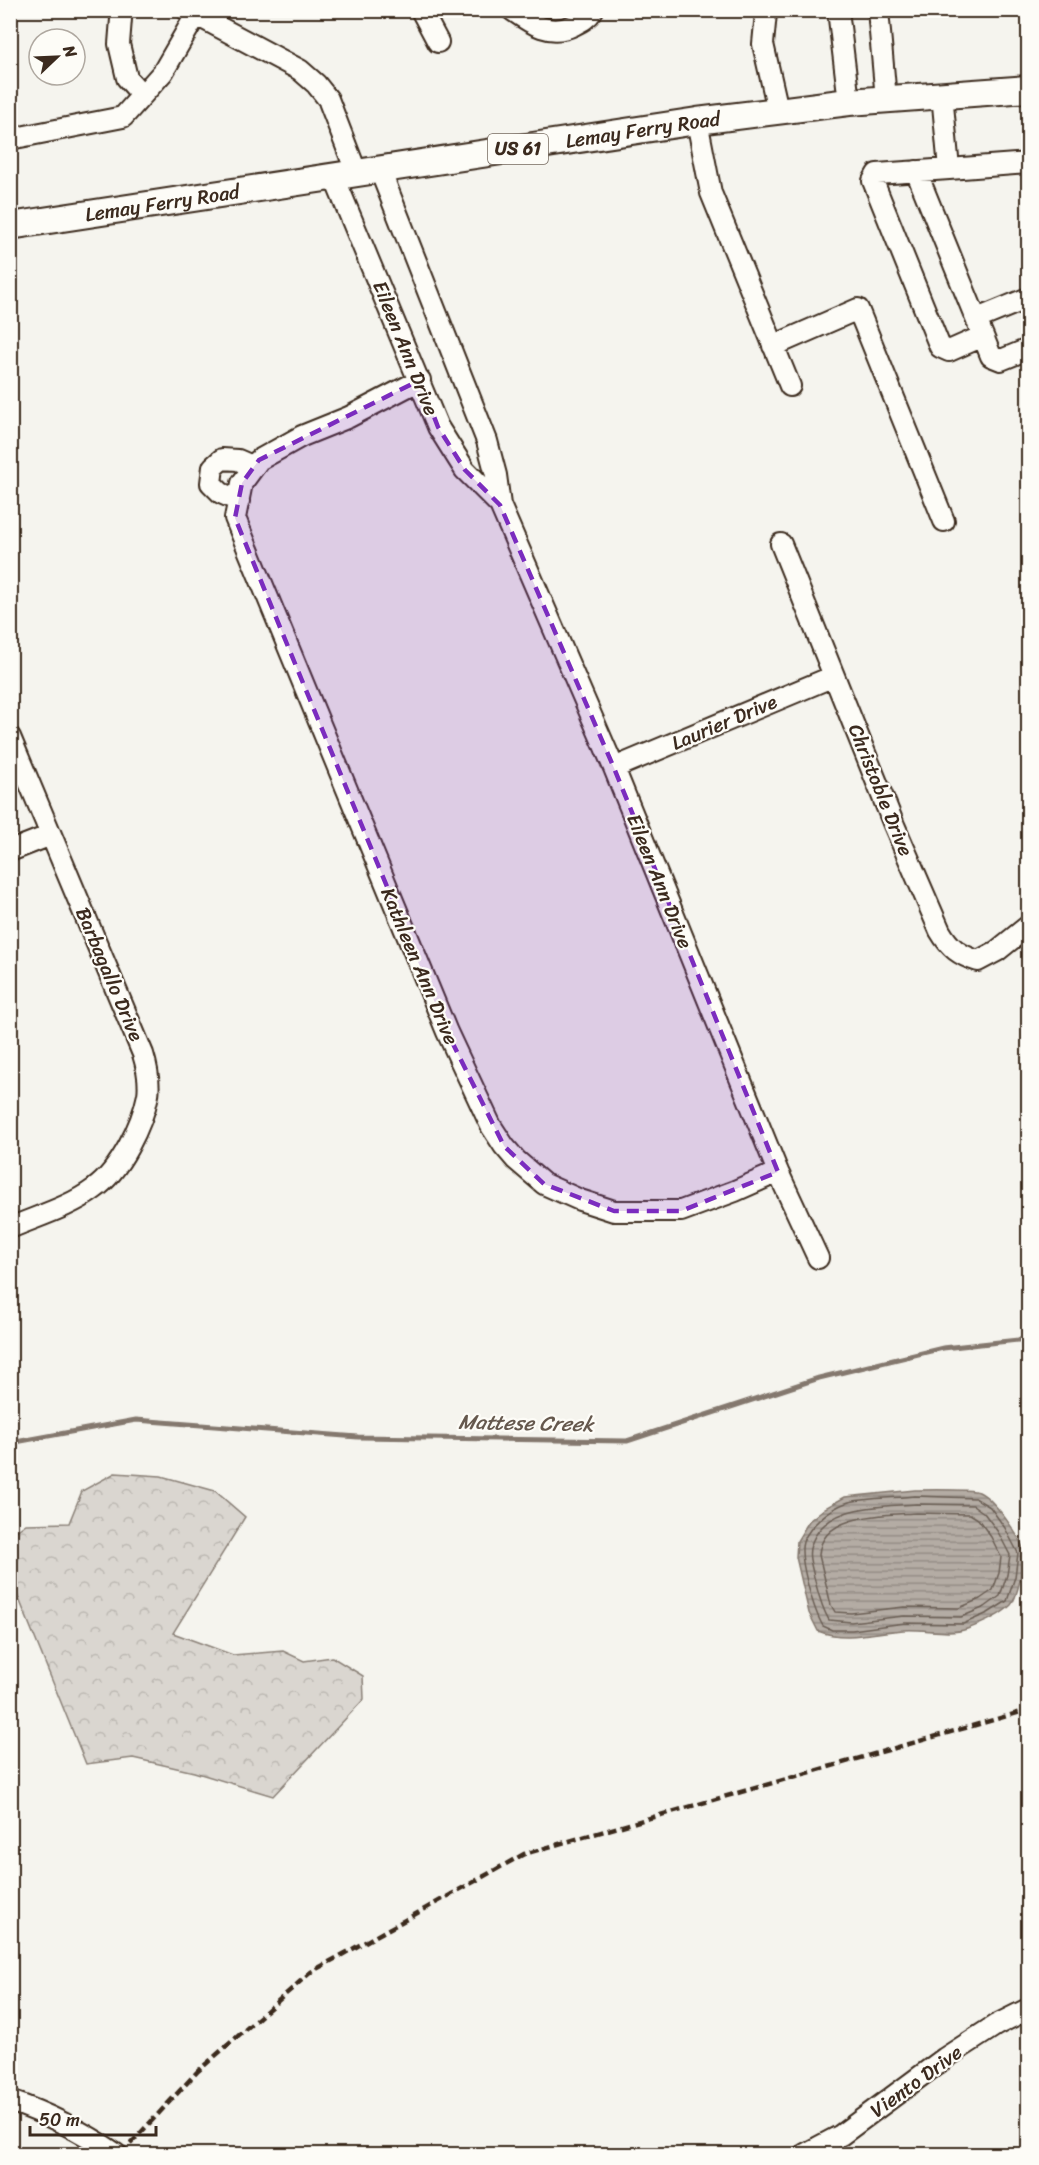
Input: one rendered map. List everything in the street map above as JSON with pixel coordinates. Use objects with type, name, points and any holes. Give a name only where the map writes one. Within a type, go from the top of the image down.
[{"type":"main road","name":"Lemay Ferry Road","points":[[10,226],[778,110],[1029,88]]},
{"type":"street","points":[[421,10],[438,42]]},
{"type":"street","points":[[512,10],[535,26],[562,31],[589,17],[593,10]]},
{"type":"street","points":[[769,10],[766,13],[763,44],[778,110]]},
{"type":"street","points":[[838,10],[849,102]]},
{"type":"street","points":[[878,10],[886,99]]},
{"type":"street","points":[[10,133],[11,139],[123,117],[163,72],[192,13],[300,70],[316,84],[328,99],[357,174]]},
{"type":"street","points":[[121,19],[119,44],[127,78],[142,95]]},
{"type":"street","points":[[942,94],[949,169]]},
{"type":"street","points":[[697,121],[711,193],[790,386]]},
{"type":"street","points":[[1029,163],[877,174],[873,181],[940,347],[949,351],[980,328],[1029,298]]},
{"type":"street","points":[[916,171],[992,356],[1001,360],[1029,349]]},
{"type":"street","name":"Eileen Ann Drive","points":[[357,174],[420,380],[438,427],[465,470],[500,505]]},
{"type":"street","name":"Eileen Ann Drive","points":[[357,174],[487,441],[496,475],[500,505],[614,768],[778,1172],[818,1258]]},
{"type":"street","points":[[774,346],[858,309],[944,521]]},
{"type":"street","name":"Kathleen Ann Drive","points":[[420,380],[349,417],[302,436],[259,460],[242,483],[235,519],[447,1032],[491,1126],[504,1146],[516,1160],[544,1184],[580,1200],[614,1211],[681,1211],[778,1172]]},
{"type":"street","points":[[239,501],[221,493],[211,483],[213,467],[222,459],[238,460],[254,467]]},
{"type":"street","name":"Christoble Drive","points":[[781,544],[894,825],[948,946],[962,956],[978,961],[997,951],[1029,926]]},
{"type":"street","name":"Laurier Drive","points":[[614,768],[834,676]]},
{"type":"street","name":"Barbagallo Drive","points":[[10,737],[143,1054],[148,1072],[148,1094],[139,1125],[125,1153],[106,1178],[95,1189],[78,1199],[10,1228]]},
{"type":"street","points":[[10,851],[51,835]]},
{"type":"street","name":"Viento Drive","points":[[805,2154],[841,2135],[945,2058],[979,2036],[1029,2009]]},
{"type":"street","points":[[10,2101],[83,2133],[116,2154]]},
{"type":"highlighted area","points":[[420,380],[438,427],[465,470],[500,505],[614,768],[778,1172],[681,1211],[614,1211],[544,1184],[504,1146],[447,1032],[235,518],[242,483],[259,460]]},
{"type":"green space","points":[[115,1473],[161,1476],[215,1491],[245,1517],[173,1633],[233,1655],[283,1651],[304,1661],[332,1657],[363,1676],[364,1699],[273,1796],[194,1772],[133,1758],[86,1764],[11,1579],[11,1535],[26,1524],[69,1523],[82,1491]]},
{"type":"water","points":[[915,1490],[979,1492],[999,1510],[1013,1529],[1024,1553],[1020,1580],[1011,1605],[990,1619],[959,1631],[903,1630],[839,1636],[818,1631],[809,1613],[796,1557],[797,1541],[809,1521],[825,1508],[845,1497]]},
{"type":"waterway","name":"Mattese Creek","points":[[10,1443],[136,1420],[358,1437],[627,1441],[819,1378],[943,1348],[1028,1339]]},
{"type":"railway","points":[[121,2154],[198,2071],[311,1972],[524,1854],[1028,1710]]}]
